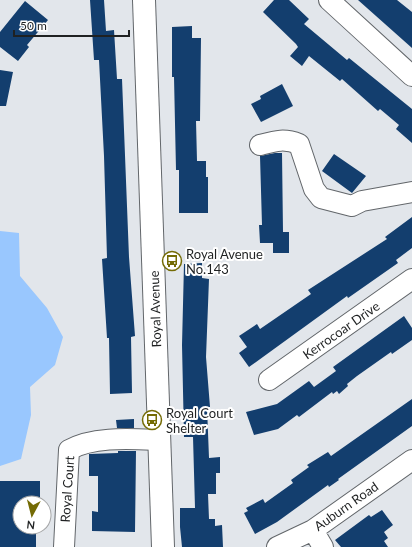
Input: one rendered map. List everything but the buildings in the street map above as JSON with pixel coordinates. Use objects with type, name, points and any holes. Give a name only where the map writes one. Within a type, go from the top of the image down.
[{"type":"main road","name":"Royal Avenue","points":[[144,0],[164,547]]},
{"type":"street","points":[[330,0],[412,76]]},
{"type":"street","points":[[260,145],[279,140],[288,140],[299,144],[314,189],[321,198],[336,203],[352,206],[362,201],[412,192]]},
{"type":"street","name":"Kerrocoar Drive","points":[[269,380],[412,279]]},
{"type":"street","name":"Royal Court","points":[[64,547],[69,450],[79,444],[91,441],[159,440]]},
{"type":"street","name":"Auburn Road","points":[[277,547],[312,530],[412,460]]},
{"type":"street","points":[[312,530],[323,547]]},
{"type":"shaded area","points":[[0,231],[19,233],[20,276],[47,308],[63,337],[55,365],[30,387],[31,415],[21,459],[0,466]]},
{"type":"place","name":"Royal Avenue No.143","points":[[172,261]]},
{"type":"place","name":"Royal Court Shelter","points":[[152,420]]}]
